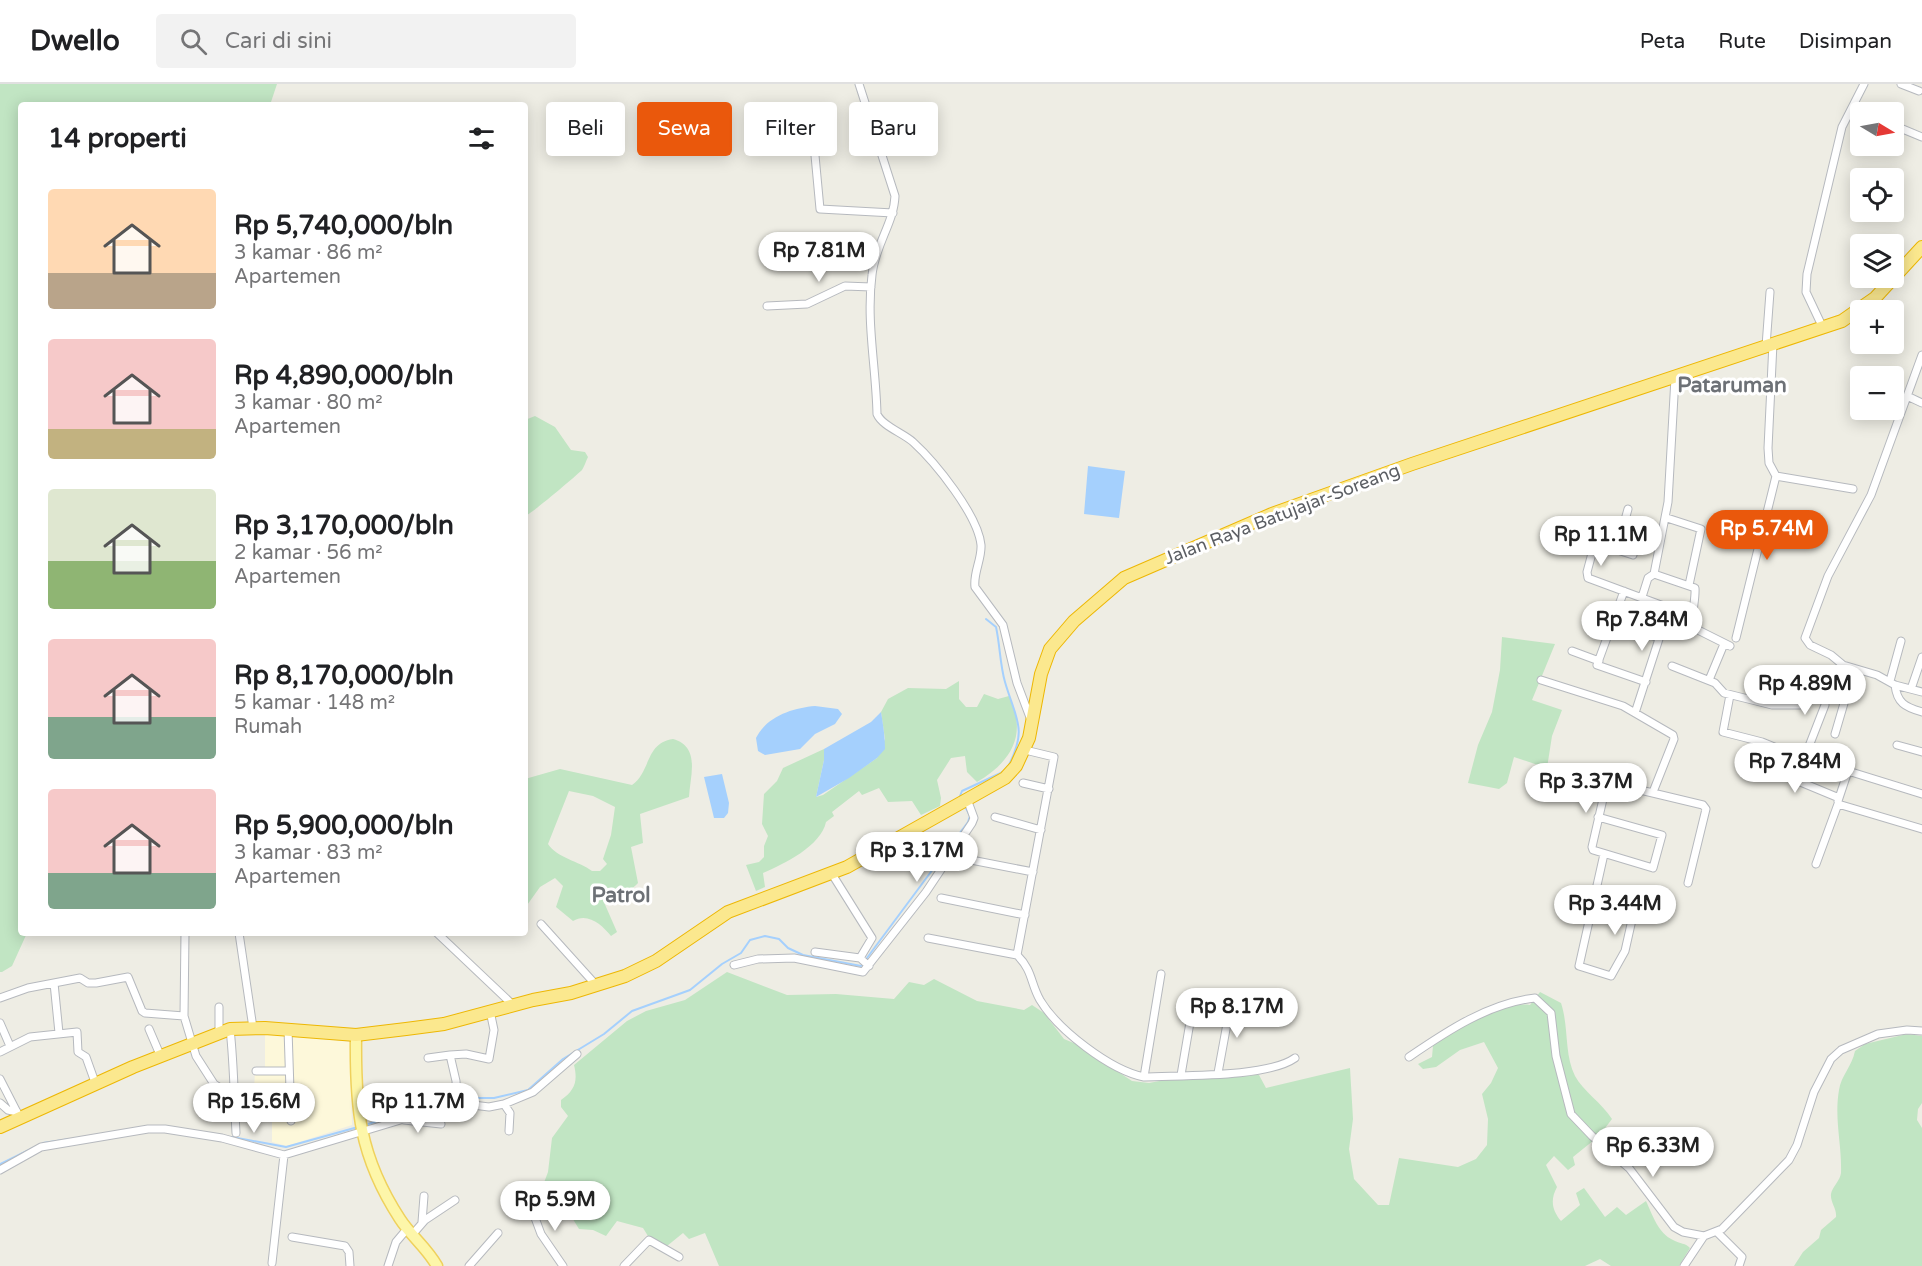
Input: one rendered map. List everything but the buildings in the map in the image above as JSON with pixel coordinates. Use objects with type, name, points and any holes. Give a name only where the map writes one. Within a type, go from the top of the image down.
[{"type":"highway","name":"Jalan Raya Batujajar-Soreang","points":[[1,1123],[225,1031],[253,1028],[288,1029],[356,1035],[444,1024],[513,1005],[571,993],[625,976],[647,966],[728,912],[832,874],[870,855],[1005,778],[1016,766],[1025,750],[1041,674],[1050,649],[1074,621],[1124,578],[1272,514],[1494,436],[1823,329],[1851,317],[1875,298],[1922,247]]},
{"type":"main road","points":[[356,1035],[360,1129],[375,1177],[409,1232],[437,1266]]},
{"type":"street","points":[[859,84],[890,174],[895,196],[893,213],[877,247],[871,287],[871,333],[878,417],[915,443],[967,506],[978,531],[982,549],[975,586],[1003,625],[1017,683],[1032,722]]},
{"type":"street","points":[[1855,102],[1864,84]]},
{"type":"street","points":[[1901,84],[1919,91]]},
{"type":"street","points":[[1823,329],[1807,297],[1807,274],[1839,148],[1842,127],[1850,112]]},
{"type":"street","points":[[1904,130],[1922,137]]},
{"type":"street","points":[[815,156],[819,209],[893,213]]},
{"type":"street","points":[[767,306],[807,304],[845,286],[871,287]]},
{"type":"street","points":[[1736,638],[1776,476],[1769,463],[1768,448],[1770,292]]},
{"type":"street","points":[[1922,355],[1871,495],[1828,576],[1805,638],[1810,645],[1854,669],[1922,692]]},
{"type":"street","points":[[1642,597],[1648,578],[1654,574],[1667,518],[1675,378]]},
{"type":"street","points":[[1907,396],[1922,403]]},
{"type":"street","points":[[1776,476],[1853,489]]},
{"type":"street","points":[[1617,549],[1628,509]]},
{"type":"street","points":[[1667,518],[1701,528],[1689,585]]},
{"type":"street","points":[[1563,523],[1598,531],[1587,572],[1588,578],[1669,608],[1635,713]]},
{"type":"street","points":[[1596,543],[1633,555]]},
{"type":"street","points":[[1654,574],[1695,588],[1696,605],[1692,620],[1694,628],[1727,645],[1709,680]]},
{"type":"street","points":[[1624,591],[1598,666],[1646,682]]},
{"type":"street","points":[[1613,622],[1659,638]]},
{"type":"street","points":[[1901,641],[1893,683],[1896,696],[1902,705],[1922,712]]},
{"type":"street","points":[[1572,651],[1599,661]]},
{"type":"street","points":[[1911,689],[1922,657]]},
{"type":"street","points":[[1672,666],[1718,684],[1724,693],[1772,705],[1800,705],[1808,683]]},
{"type":"street","points":[[1835,734],[1854,669]]},
{"type":"street","points":[[1541,680],[1623,706],[1674,737],[1653,792]]},
{"type":"street","points":[[1730,695],[1723,732],[1762,742],[1804,759]]},
{"type":"street","points":[[1825,705],[1807,750],[1798,781],[1838,801],[1922,829]]},
{"type":"street","points":[[1897,745],[1922,752]]},
{"type":"street","points":[[1017,955],[1054,757],[1025,750]]},
{"type":"street","points":[[1807,750],[1850,762],[1816,864]]},
{"type":"street","points":[[1848,771],[1922,795]]},
{"type":"street","points":[[1023,783],[1049,789]]},
{"type":"street","points":[[1598,818],[1662,835],[1653,868],[1593,850],[1598,818],[1608,784],[1653,792],[1703,805],[1706,808],[1688,883]]},
{"type":"street","points":[[862,966],[926,892],[972,823],[975,818],[967,799]]},
{"type":"street","points":[[995,817],[1041,830]]},
{"type":"street","points":[[1604,854],[1579,966],[1611,976],[1625,951],[1636,902]]},
{"type":"street","points":[[966,859],[1033,872]]},
{"type":"street","points":[[832,874],[872,938],[862,966]]},
{"type":"street","points":[[941,898],[1025,915]]},
{"type":"street","points":[[541,924],[596,985]]},
{"type":"street","points":[[185,936],[184,1016],[192,1043],[196,1056],[214,1084],[234,1097]]},
{"type":"street","points":[[239,936],[253,1028]]},
{"type":"street","points":[[440,936],[513,1005]]},
{"type":"street","points":[[928,938],[1017,955],[1029,967],[1035,990],[1054,1019],[1102,1059],[1131,1074],[1144,1077],[1250,1071],[1283,1065],[1295,1058]]},
{"type":"street","points":[[815,952],[862,966]]},
{"type":"street","points":[[734,965],[758,959],[794,958],[862,966]]},
{"type":"street","points":[[1144,1077],[1161,974]]},
{"type":"street","points":[[0,998],[54,983],[83,978],[88,983],[96,983],[128,977],[142,1011],[184,1016]]},
{"type":"street","points":[[54,983],[59,1033]]},
{"type":"street","points":[[1409,1057],[1447,1031],[1511,1001],[1535,998],[1551,1013],[1556,1056],[1571,1114],[1629,1168],[1674,1227],[1683,1232],[1704,1236],[1717,1232],[1789,1160],[1797,1145],[1814,1092],[1831,1059],[1841,1050],[1878,1034],[1907,1030],[1922,1031]]},
{"type":"street","points":[[1181,1075],[1194,999]]},
{"type":"street","points":[[1218,1073],[1231,1002]]},
{"type":"street","points":[[219,1007],[235,1066],[236,1133]]},
{"type":"street","points":[[428,1058],[466,1054],[489,1059],[494,1030],[490,1011]]},
{"type":"street","points":[[0,1023],[10,1046]]},
{"type":"street","points":[[149,1029],[161,1056]]},
{"type":"street","points":[[288,1029],[291,1120]]},
{"type":"street","points":[[0,1052],[30,1037],[78,1033],[78,1052],[86,1057],[96,1085]]},
{"type":"street","points":[[0,1170],[41,1147],[165,1129],[222,1138],[284,1155],[360,1129],[457,1103],[489,1107],[504,1104],[533,1092],[578,1054]]},
{"type":"street","points":[[450,1055],[456,1081],[457,1103]]},
{"type":"street","points":[[256,1071],[288,1071]]},
{"type":"street","points":[[0,1079],[19,1115]]},
{"type":"street","points":[[358,1109],[380,1107],[405,1089]]},
{"type":"street","points":[[0,1103],[19,1115]]},
{"type":"street","points":[[504,1104],[510,1113],[509,1131]]},
{"type":"street","points":[[399,1119],[441,1124]]},
{"type":"street","points":[[272,1263],[284,1155]]},
{"type":"street","points":[[422,1222],[424,1196]]},
{"type":"street","points":[[388,1266],[396,1242],[455,1200]]},
{"type":"street","points":[[531,1207],[541,1234],[563,1266]]},
{"type":"street","points":[[1717,1232],[1742,1257],[1739,1266]]},
{"type":"street","points":[[469,1266],[498,1233]]},
{"type":"street","points":[[1684,1266],[1704,1236]]},
{"type":"street","points":[[292,1237],[345,1246],[349,1252],[350,1266]]},
{"type":"street","points":[[624,1266],[649,1240],[679,1257]]},
{"type":"shaded area","points":[[265,1032],[350,1042],[352,1125],[287,1146],[272,1142],[272,1089],[254,1088],[255,1073],[265,1073]]},
{"type":"green space","points":[[0,84],[277,84],[271,102],[18,102],[18,936],[26,936],[12,966],[0,972]]},
{"type":"green space","points":[[535,416],[555,427],[571,450],[585,452],[588,457],[582,470],[528,514],[528,419]]},
{"type":"green space","points":[[1502,637],[1555,644],[1532,700],[1562,710],[1552,736],[1547,768],[1514,757],[1507,783],[1499,789],[1468,783],[1478,745],[1492,712],[1500,670]]},
{"type":"green space","points":[[959,681],[959,699],[966,707],[977,707],[984,694],[998,699],[1009,696],[1017,723],[1016,735],[1013,746],[999,766],[977,782],[967,772],[965,756],[951,758],[937,780],[941,798],[940,806],[921,815],[912,801],[888,802],[879,788],[862,795],[859,791],[832,812],[834,816],[826,822],[823,831],[809,846],[781,865],[763,873],[765,887],[756,891],[746,865],[759,862],[764,857],[764,846],[768,836],[762,824],[764,794],[777,781],[783,768],[824,749],[824,760],[816,797],[823,795],[877,758],[885,739],[881,712],[888,699],[908,688],[946,689]]},
{"type":"green space","points":[[673,739],[687,748],[692,763],[689,797],[640,814],[643,843],[631,847],[638,883],[630,889],[603,900],[617,932],[611,936],[599,924],[589,919],[573,921],[556,907],[563,886],[555,878],[540,887],[528,904],[528,778],[560,769],[632,785],[642,773],[657,746]],"holes":[[[569,791],[593,796],[615,807],[611,835],[603,859],[607,864],[600,871],[592,871],[562,856],[548,844]]]},
{"type":"green space","points":[[727,972],[787,995],[836,994],[894,999],[909,982],[924,985],[934,979],[977,1001],[1024,1010],[1032,1005],[1044,1013],[1064,1039],[1076,1044],[1132,1081],[1149,1083],[1180,1077],[1259,1075],[1266,1088],[1350,1068],[1353,1119],[1349,1149],[1354,1179],[1378,1205],[1389,1205],[1399,1158],[1458,1167],[1476,1159],[1487,1145],[1488,1119],[1482,1094],[1491,1083],[1498,1068],[1484,1042],[1460,1050],[1436,1067],[1423,1069],[1418,1064],[1432,1057],[1433,1046],[1454,1031],[1491,1011],[1517,1005],[1530,1005],[1540,992],[1561,1003],[1569,1059],[1575,1076],[1612,1119],[1599,1136],[1573,1157],[1575,1165],[1568,1170],[1554,1156],[1546,1165],[1557,1187],[1553,1201],[1558,1217],[1561,1221],[1580,1205],[1576,1193],[1584,1188],[1605,1217],[1617,1207],[1626,1215],[1646,1201],[1656,1224],[1663,1233],[1690,1248],[1679,1266],[1611,1266],[1600,1259],[1585,1266],[719,1266],[705,1233],[689,1239],[683,1233],[667,1246],[648,1236],[643,1228],[617,1221],[606,1236],[593,1230],[579,1229],[563,1203],[545,1199],[542,1188],[548,1172],[552,1138],[568,1116],[561,1107],[561,1100],[570,1093],[574,1085],[576,1076],[574,1065],[627,1021],[646,1011],[685,1000]]},
{"type":"green space","points":[[1907,1034],[1922,1036],[1922,1103],[1918,1109],[1917,1120],[1922,1128],[1922,1266],[1794,1266],[1803,1252],[1819,1238],[1821,1230],[1836,1217],[1831,1194],[1841,1173],[1838,1101],[1840,1085],[1855,1051],[1865,1044]]},
{"type":"water","points":[[1088,466],[1125,471],[1119,518],[1084,514]]},
{"type":"water","points":[[815,706],[838,709],[842,714],[835,724],[815,734],[800,749],[765,755],[758,751],[756,738],[767,724],[781,714]]},
{"type":"water","points":[[881,712],[885,749],[877,758],[849,778],[816,797],[824,760],[824,749],[871,722]]},
{"type":"water","points":[[722,774],[729,803],[728,813],[724,818],[714,818],[704,777]]},
{"type":"waterway","points":[[986,619],[996,627],[1003,675],[1018,724],[1018,743],[1008,767]]},
{"type":"waterway","points":[[960,796],[962,791],[1005,771]]},
{"type":"waterway","points":[[464,1098],[494,1098],[528,1090],[563,1059],[604,1034],[632,1011],[690,990],[722,964],[741,953],[750,940],[765,936],[779,939],[788,948],[803,955],[861,966],[968,822],[970,816],[966,808]]},
{"type":"waterway","points":[[366,1125],[404,1111],[453,1098]]},
{"type":"waterway","points":[[161,1126],[209,1133]]},
{"type":"waterway","points":[[232,1137],[286,1147],[358,1127]]},
{"type":"waterway","points":[[43,1143],[70,1139]]},
{"type":"waterway","points":[[0,1164],[35,1147]]},
{"type":"district","name":"Pataruman","points":[[1732,385]]},
{"type":"district","name":"Patrol","points":[[621,895]]}]
